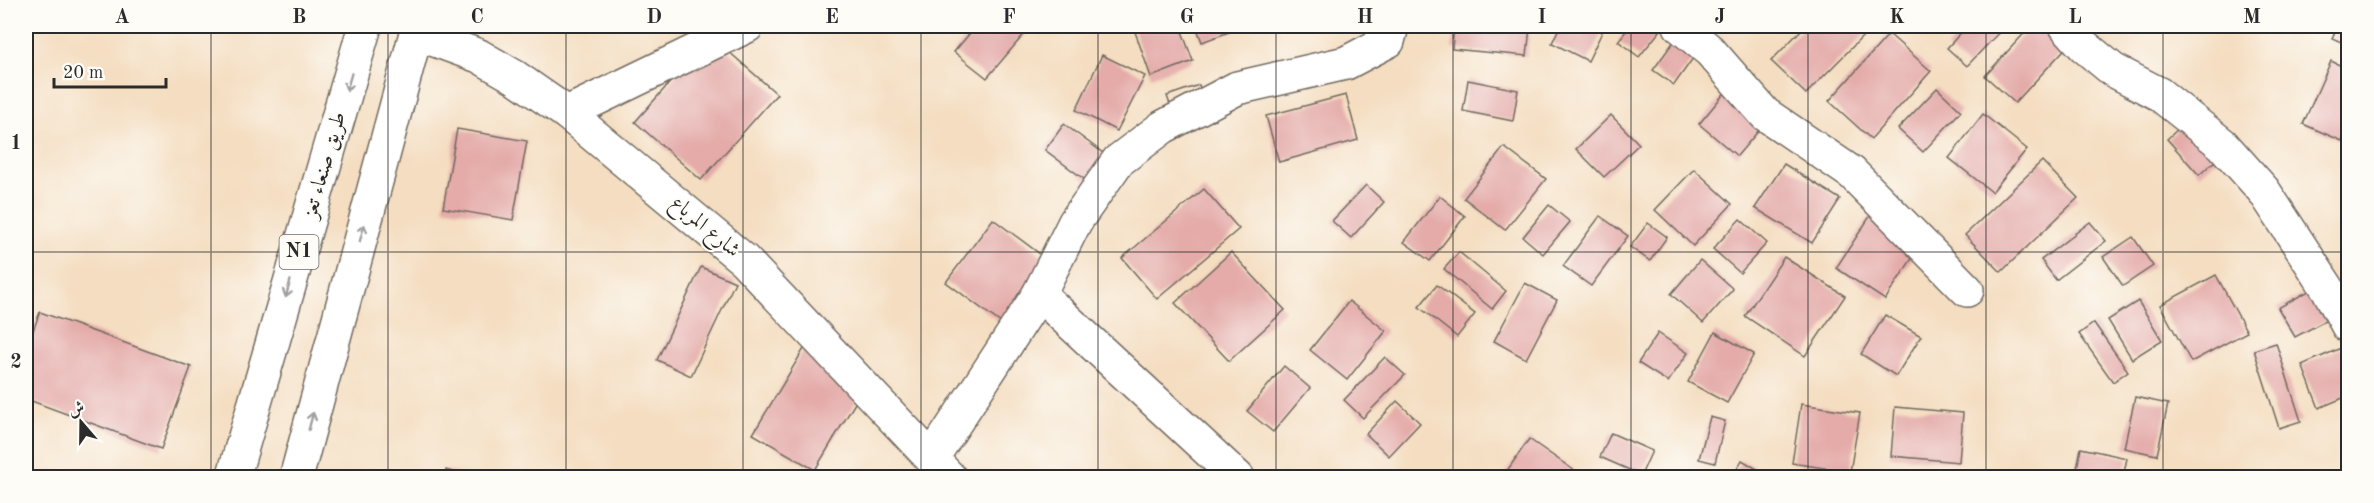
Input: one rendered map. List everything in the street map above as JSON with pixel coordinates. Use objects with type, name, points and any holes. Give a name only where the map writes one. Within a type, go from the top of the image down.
[{"type":"main road","name":"طريق صنعاء تعز","points":[[233,477],[365,26]]},
{"type":"main road","points":[[567,113],[747,26]]},
{"type":"main road","points":[[941,468],[1039,294],[1075,222],[1118,162],[1163,127],[1237,88],[1346,63],[1388,41],[1392,26]]},
{"type":"main road","points":[[1680,26],[1710,51],[1765,114],[1852,173],[1967,290]]},
{"type":"main road","points":[[2066,26],[2084,46],[2113,70],[2159,94],[2222,144],[2264,191],[2328,289],[2349,326]]},
{"type":"main road","points":[[296,477],[417,29]]},
{"type":"main road","name":"شارع المرباع","points":[[417,29],[479,56],[515,77],[567,113],[744,260],[941,468]]},
{"type":"main road","points":[[1039,294],[1238,477]]},
{"type":"building","points":[[976,26],[1031,26],[987,78],[954,52]]},
{"type":"building","points":[[1143,26],[1180,26],[1193,61],[1151,77],[1134,29]]},
{"type":"building","points":[[1196,26],[1245,26],[1202,42]]},
{"type":"building","points":[[1327,26],[1342,26],[1329,30]]},
{"type":"building","points":[[1454,26],[1530,27],[1527,56],[1452,49]]},
{"type":"building","points":[[1560,26],[1605,26],[1588,61],[1552,43]]},
{"type":"building","points":[[1630,26],[1664,26],[1639,57],[1618,41]]},
{"type":"building","points":[[1685,26],[1715,27],[1674,85],[1653,70]]},
{"type":"building","points":[[1805,26],[1873,26],[1806,94],[1771,61]]},
{"type":"building","points":[[1967,26],[2005,26],[1967,66],[1947,48]]},
{"type":"building","points":[[2031,26],[2060,26],[2074,39],[2015,103],[1985,76]]},
{"type":"building","points":[[2338,26],[2348,26],[2348,45],[2332,38]]},
{"type":"building","points":[[1889,34],[1931,71],[1871,139],[1829,101]]},
{"type":"building","points":[[711,36],[777,94],[701,180],[635,122]]},
{"type":"building","points":[[1102,55],[1145,76],[1117,131],[1076,110]]},
{"type":"building","points":[[2331,61],[2348,69],[2348,126],[2342,141],[2303,124]]},
{"type":"building","points":[[1468,80],[1518,90],[1513,121],[1463,111]]},
{"type":"building","points":[[1732,84],[1772,115],[1737,156],[1699,124]]},
{"type":"building","points":[[1199,85],[1209,114],[1177,125],[1167,96]]},
{"type":"building","points":[[1937,88],[1961,111],[1923,152],[1898,129]]},
{"type":"building","points":[[1346,95],[1358,140],[1279,162],[1266,116]]},
{"type":"building","points":[[2199,110],[2232,146],[2199,175],[2167,139]]},
{"type":"building","points":[[1983,114],[2027,149],[1992,192],[1949,158]]},
{"type":"building","points":[[1611,115],[1639,144],[1604,177],[1576,149]]},
{"type":"building","points":[[1064,124],[1107,156],[1088,182],[1045,150]]},
{"type":"building","points":[[457,129],[527,141],[513,220],[443,208]]},
{"type":"building","points":[[1504,147],[1546,179],[1505,230],[1464,198]]},
{"type":"building","points":[[2042,161],[2078,198],[2001,272],[1965,235]]},
{"type":"building","points":[[1784,164],[1840,199],[1812,243],[1755,208]]},
{"type":"building","points":[[1694,169],[1732,204],[1693,246],[1655,210]]},
{"type":"building","points":[[1366,185],[1384,202],[1351,238],[1332,221]]},
{"type":"building","points":[[1204,189],[1239,229],[1157,299],[1122,258]]},
{"type":"building","points":[[1440,196],[1465,216],[1430,261],[1404,242]]},
{"type":"building","points":[[1882,198],[1931,229],[1885,300],[1836,268]]},
{"type":"building","points":[[1549,205],[1570,222],[1543,254],[1523,237]]},
{"type":"building","points":[[1600,216],[1628,236],[1591,286],[1563,266]]},
{"type":"building","points":[[993,219],[1052,263],[1005,326],[946,282]]},
{"type":"building","points":[[1740,219],[1767,243],[1740,273],[1713,249]]},
{"type":"building","points":[[2090,222],[2106,241],[2056,280],[2041,260]]},
{"type":"building","points":[[1648,223],[1667,237],[1650,261],[1630,247]]},
{"type":"building","points":[[2133,237],[2153,266],[2123,286],[2103,257]]},
{"type":"building","points":[[1231,252],[1285,310],[1229,361],[1175,303]]},
{"type":"building","points":[[1459,252],[1506,291],[1492,309],[1444,269]]},
{"type":"building","points":[[1784,257],[1845,296],[1805,356],[1745,316]]},
{"type":"building","points":[[1700,260],[1733,289],[1703,323],[1671,294]]},
{"type":"building","points":[[701,267],[735,282],[691,376],[657,360]]},
{"type":"building","points":[[2216,275],[2247,332],[2191,362],[2160,305]]},
{"type":"building","points":[[2325,282],[2342,312],[2295,337],[2278,308]]},
{"type":"building","points":[[1525,283],[1557,300],[1526,359],[1494,341]]},
{"type":"building","points":[[1437,285],[1475,314],[1457,337],[1419,307]]},
{"type":"building","points":[[1349,301],[1386,331],[1347,380],[1310,350]]},
{"type":"building","points":[[2138,301],[2162,340],[2132,359],[2108,320]]},
{"type":"building","points":[[40,312],[191,367],[161,449],[26,399],[26,349]]},
{"type":"building","points":[[1885,315],[1921,336],[1896,376],[1861,354]]},
{"type":"building","points":[[2094,323],[2128,371],[2113,382],[2079,334]]},
{"type":"building","points":[[1715,332],[1754,354],[1727,403],[1688,382]]},
{"type":"building","points":[[1658,333],[1688,353],[1668,382],[1638,363]]},
{"type":"building","points":[[808,342],[870,378],[815,470],[753,434]]},
{"type":"building","points":[[2276,343],[2301,421],[2279,428],[2254,350]]},
{"type":"building","points":[[2348,345],[2348,396],[2319,408],[2302,365]]},
{"type":"building","points":[[1385,357],[1405,375],[1363,418],[1344,400]]},
{"type":"building","points":[[1284,366],[1310,388],[1273,432],[1247,411]]},
{"type":"building","points":[[2135,397],[2168,404],[2157,455],[2124,448]]},
{"type":"building","points":[[1397,401],[1420,423],[1389,456],[1366,434]]},
{"type":"building","points":[[1801,404],[1860,413],[1850,472],[1792,463]]},
{"type":"building","points":[[1895,407],[1963,413],[1959,462],[1891,456]]},
{"type":"building","points":[[1710,417],[1725,421],[1715,463],[1699,459]]},
{"type":"building","points":[[1611,433],[1652,451],[1641,475],[1600,457]]},
{"type":"building","points":[[1529,439],[1585,478],[1502,478]]},
{"type":"building","points":[[2081,448],[2127,458],[2123,478],[2075,478]]},
{"type":"building","points":[[1742,460],[1772,478],[1732,478]]},
{"type":"building","points":[[446,470],[469,477],[469,478],[444,478]]}]
